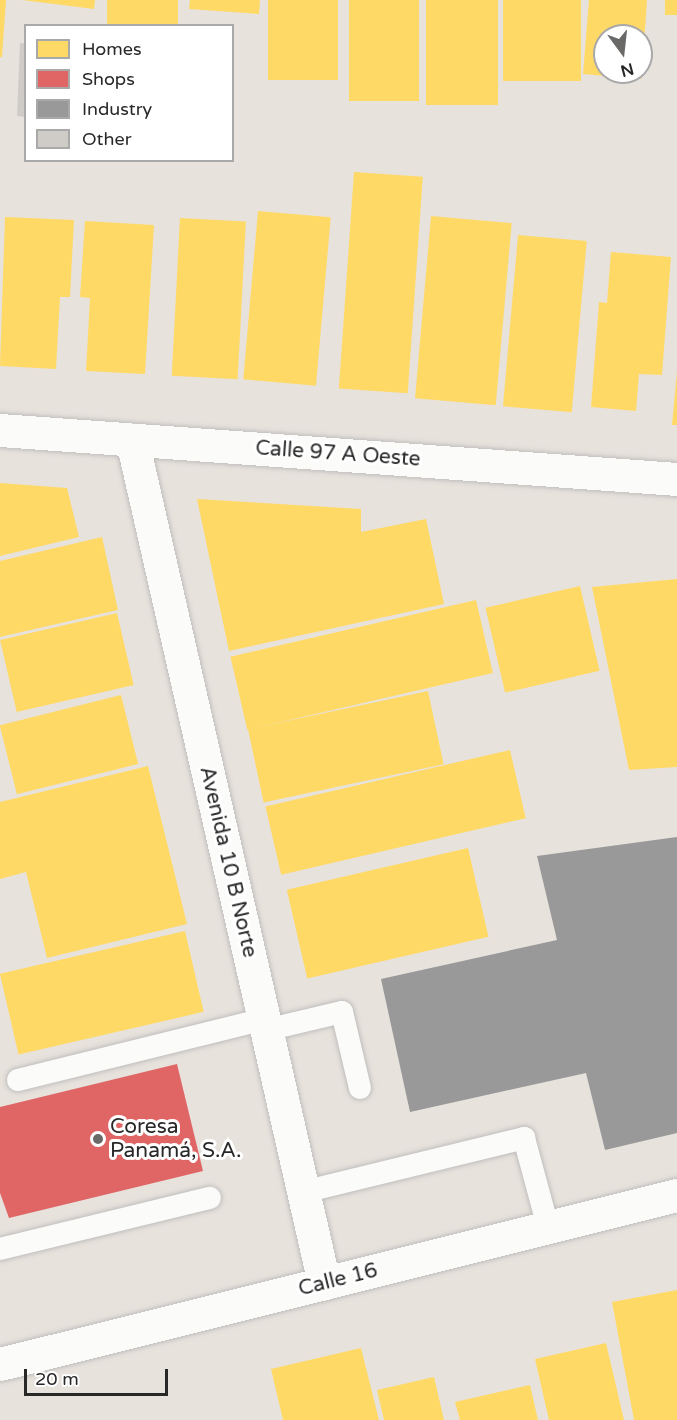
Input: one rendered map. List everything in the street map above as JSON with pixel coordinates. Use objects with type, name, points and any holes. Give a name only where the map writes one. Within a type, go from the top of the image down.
[{"type":"street","name":"Calle 97 A Oeste","points":[[0,430],[677,479]]},
{"type":"street","name":"Avenida 10 B Norte","points":[[132,440],[324,1283]]},
{"type":"street","name":"Calle 16","points":[[0,1364],[677,1195]]},
{"type":"lane","points":[[18,1080],[265,1025],[342,1012],[360,1088]]},
{"type":"lane","points":[[303,1192],[524,1138],[548,1227]]},
{"type":"lane","points":[[0,1249],[210,1198]]},
{"type":"building: Homes","points":[[0,0],[6,0],[2,57],[0,57]]},
{"type":"building: Homes","points":[[22,0],[95,0],[94,9]]},
{"type":"building: Homes","points":[[107,0],[178,0],[178,24],[107,24]]},
{"type":"building: Homes","points":[[190,0],[260,0],[259,14],[189,9]]},
{"type":"building: Homes","points":[[268,0],[338,0],[338,80],[268,80]]},
{"type":"building: Homes","points":[[349,0],[419,0],[419,101],[349,101]]},
{"type":"building: Homes","points":[[426,0],[498,0],[498,105],[426,105]]},
{"type":"building: Homes","points":[[503,0],[581,0],[581,81],[503,81]]},
{"type":"building: Homes","points":[[589,0],[647,0],[645,24],[593,24],[593,75],[583,74]]},
{"type":"building: Homes","points":[[665,0],[677,0],[677,15],[665,15]]},
{"type":"building: Homes","points":[[354,172],[423,177],[408,393],[339,388]]},
{"type":"building: Homes","points":[[258,211],[331,217],[316,386],[243,379]]},
{"type":"building: Homes","points":[[431,216],[512,223],[496,405],[415,398]]},
{"type":"building: Homes","points":[[5,217],[74,220],[70,297],[60,297],[56,369],[0,366]]},
{"type":"building: Homes","points":[[180,218],[246,221],[238,379],[172,376]]},
{"type":"building: Homes","points":[[85,221],[154,225],[145,374],[86,371],[90,298],[80,297]]},
{"type":"building: Homes","points":[[518,235],[587,241],[572,412],[503,406]]},
{"type":"building: Homes","points":[[611,252],[671,257],[662,375],[639,374],[636,411],[591,407],[599,302],[607,303]]},
{"type":"building: Homes","points":[[677,372],[677,425],[672,425]]},
{"type":"building: Homes","points":[[0,483],[67,488],[79,537],[0,556]]},
{"type":"building: Homes","points":[[197,499],[361,509],[361,532],[426,519],[444,604],[229,651]]},
{"type":"building: Homes","points":[[102,537],[118,610],[0,637],[0,561]]},
{"type":"building: Homes","points":[[677,579],[677,767],[629,770],[592,587]]},
{"type":"building: Homes","points":[[580,586],[600,671],[505,693],[485,608]]},
{"type":"building: Homes","points":[[476,600],[493,673],[247,730],[230,657]]},
{"type":"building: Homes","points":[[117,613],[134,685],[17,712],[0,640]]},
{"type":"building: Homes","points":[[428,691],[444,764],[264,803],[248,729]]},
{"type":"building: Homes","points":[[121,695],[138,764],[17,794],[0,725]]},
{"type":"building: Homes","points":[[510,750],[526,818],[281,875],[265,806]]},
{"type":"building: Homes","points":[[148,766],[187,924],[47,958],[26,872],[0,879],[0,802]]},
{"type":"building: Homes","points":[[468,848],[488,937],[307,979],[287,890]]},
{"type":"building: Homes","points":[[185,931],[204,1012],[19,1055],[0,974]]},
{"type":"building: Homes","points":[[677,1290],[677,1420],[634,1420],[612,1302]]},
{"type":"building: Homes","points":[[606,1343],[624,1420],[549,1420],[535,1359]]},
{"type":"building: Homes","points":[[361,1348],[379,1420],[283,1420],[271,1369]]},
{"type":"building: Homes","points":[[434,1377],[444,1420],[384,1420],[377,1390]]},
{"type":"building: Homes","points":[[530,1385],[538,1420],[460,1420],[455,1402]]},
{"type":"building: Shops","name":"Coresa Panamá, S.A.","points":[[177,1064],[203,1171],[9,1218],[0,1193],[0,1107]]},
{"type":"building: Industry","points":[[677,837],[677,1133],[605,1150],[586,1073],[410,1112],[381,979],[557,940],[537,856]]},
{"type":"building: Other","points":[[20,43],[24,43],[24,117],[17,116]]},
{"type":"place","name":"Coresa Panamá, S.A.","points":[[98,1139]]}]
